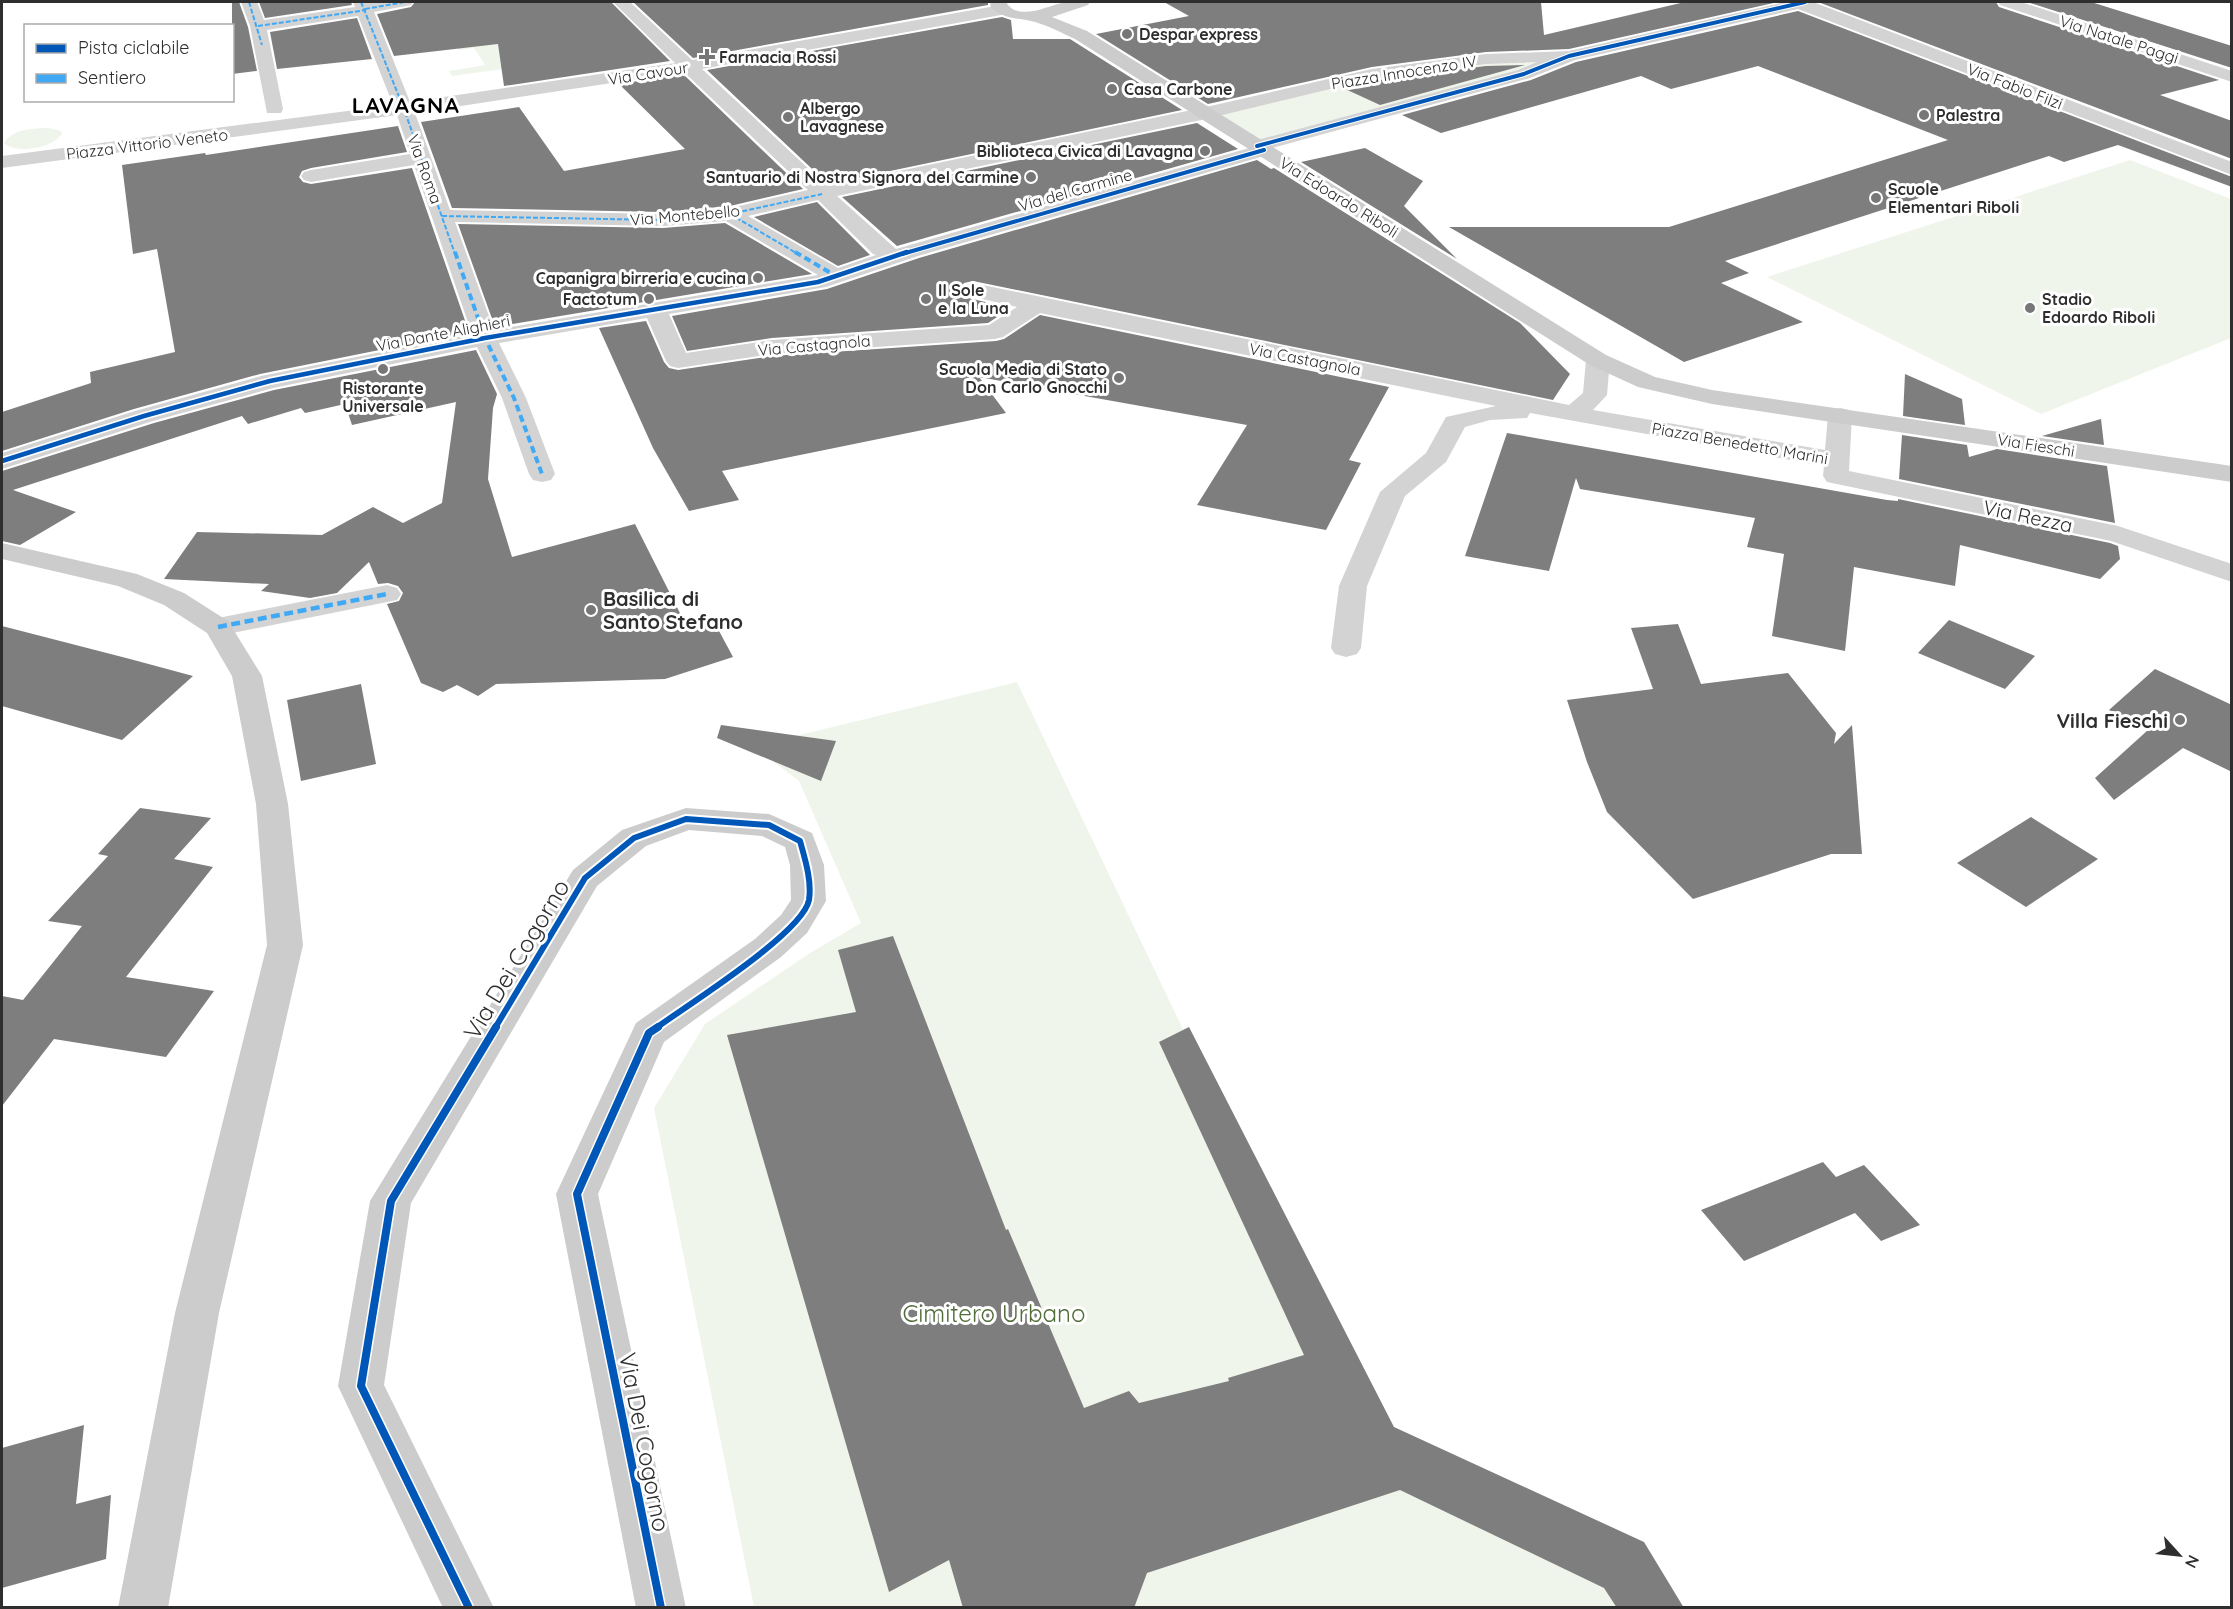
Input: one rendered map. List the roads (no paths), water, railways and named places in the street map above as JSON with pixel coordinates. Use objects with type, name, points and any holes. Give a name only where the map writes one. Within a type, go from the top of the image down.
[{"type":"street","points":[[249,2],[258,26],[274,110]]},
{"type":"street","points":[[258,26],[405,2]]},
{"type":"street","points":[[621,2],[881,249],[895,257]]},
{"type":"street","points":[[1569,56],[1802,2]]},
{"type":"street","name":"Via Fabio Filzi","points":[[1802,2],[2232,169]]},
{"type":"street","name":"Via Natale Paggi","points":[[2006,2],[2232,77]]},
{"type":"street","points":[[999,6],[1035,16],[1071,5]]},
{"type":"street","name":"Via Edoardo Riboli","points":[[1071,5],[1081,35]]},
{"type":"street","name":"Via Cavour","points":[[293,124],[404,110],[689,67],[999,6]]},
{"type":"street","name":"Via Roma","points":[[364,7],[404,110],[485,338],[514,398],[542,474]]},
{"type":"street","name":"Via Edoardo Riboli","points":[[1035,16],[1081,35],[1598,360]]},
{"type":"street","name":"Piazza Innocenzo IV","points":[[1206,113],[1372,74],[1485,59],[1569,56]]},
{"type":"street","name":"Via del Carmine","points":[[895,257],[1260,148],[1524,74],[1569,56]]},
{"type":"street","name":"Via Montebello","points":[[442,216],[663,220],[730,214],[944,166],[1206,113]]},
{"type":"street","name":"Piazza Vittorio Veneto","points":[[2,162],[293,124]]},
{"type":"street","points":[[311,176],[421,158]]},
{"type":"street","points":[[730,214],[836,276]]},
{"type":"street","name":"Via Dante Alighieri","points":[[2,461],[144,416],[270,381],[485,338],[818,282],[895,257]]},
{"type":"street","name":"Via Castagnola","points":[[973,290],[1036,305],[1574,414]]},
{"type":"street","name":"Via Castagnola","points":[[655,309],[678,361],[772,347],[995,332],[1036,305]]},
{"type":"street","points":[[1346,648],[1353,586],[1393,492],[1437,456],[1455,422],[1491,413],[1574,414],[1595,395],[1598,360],[1647,382],[1701,395],[1840,415]]},
{"type":"street","name":"Piazza Benedetto Marini","points":[[1574,414],[1836,460],[1840,415]]},
{"type":"street","name":"Via Fieschi","points":[[1840,415],[2232,474]]},
{"type":"street","name":"Via Rezza","points":[[1836,460],[1836,476],[2118,534],[2232,574]]},
{"type":"street","points":[[2,551],[127,580],[174,599],[218,627],[247,676],[272,804],[285,945],[197,1313],[143,1608]]},
{"type":"street","points":[[218,627],[387,594]]},
{"type":"street","name":"Via Dei Cogorno","points":[[469,1608],[361,1386],[391,1201],[585,878],[634,838],[686,819],[769,825],[800,842],[807,865],[809,901],[794,924],[768,948],[650,1034],[577,1194],[661,1608]]},
{"type":"place","name":"Despar express","points":[[1127,34]]},
{"type":"place","name":"Farmacia Rossi","points":[[707,57]]},
{"type":"place","name":"Casa Carbone","points":[[1112,89]]},
{"type":"place","name":"Palestra","points":[[1924,115]]},
{"type":"place","name":"Albergo Lavagnese","points":[[788,117]]},
{"type":"place","name":"Biblioteca Civica di Lavagna","points":[[1205,151]]},
{"type":"place","name":"Santuario di Nostra Signora del Carmine","points":[[1031,177]]},
{"type":"place","name":"Scuole Elementari Riboli","points":[[1876,198]]},
{"type":"place","name":"Capanigra birreria e cucina","points":[[758,278]]},
{"type":"place","name":"Factotum","points":[[649,299]]},
{"type":"place","name":"Il Sole e la Luna","points":[[926,299]]},
{"type":"place","name":"Stadio Edoardo Riboli","points":[[2030,308]]},
{"type":"place","name":"Ristorante Universale","points":[[383,369]]},
{"type":"place","name":"Scuola Media di Stato Don Carlo Gnocchi","points":[[1119,378]]},
{"type":"place","name":"Basilica di Santo Stefano","points":[[591,610]]},
{"type":"place","name":"Villa Fieschi","points":[[2180,720]]},
{"type":"district","name":"LAVAGNA","points":[[406,105]]},
{"type":"park label","name":"Cimitero Urbano","points":[[994,1313]]}]
